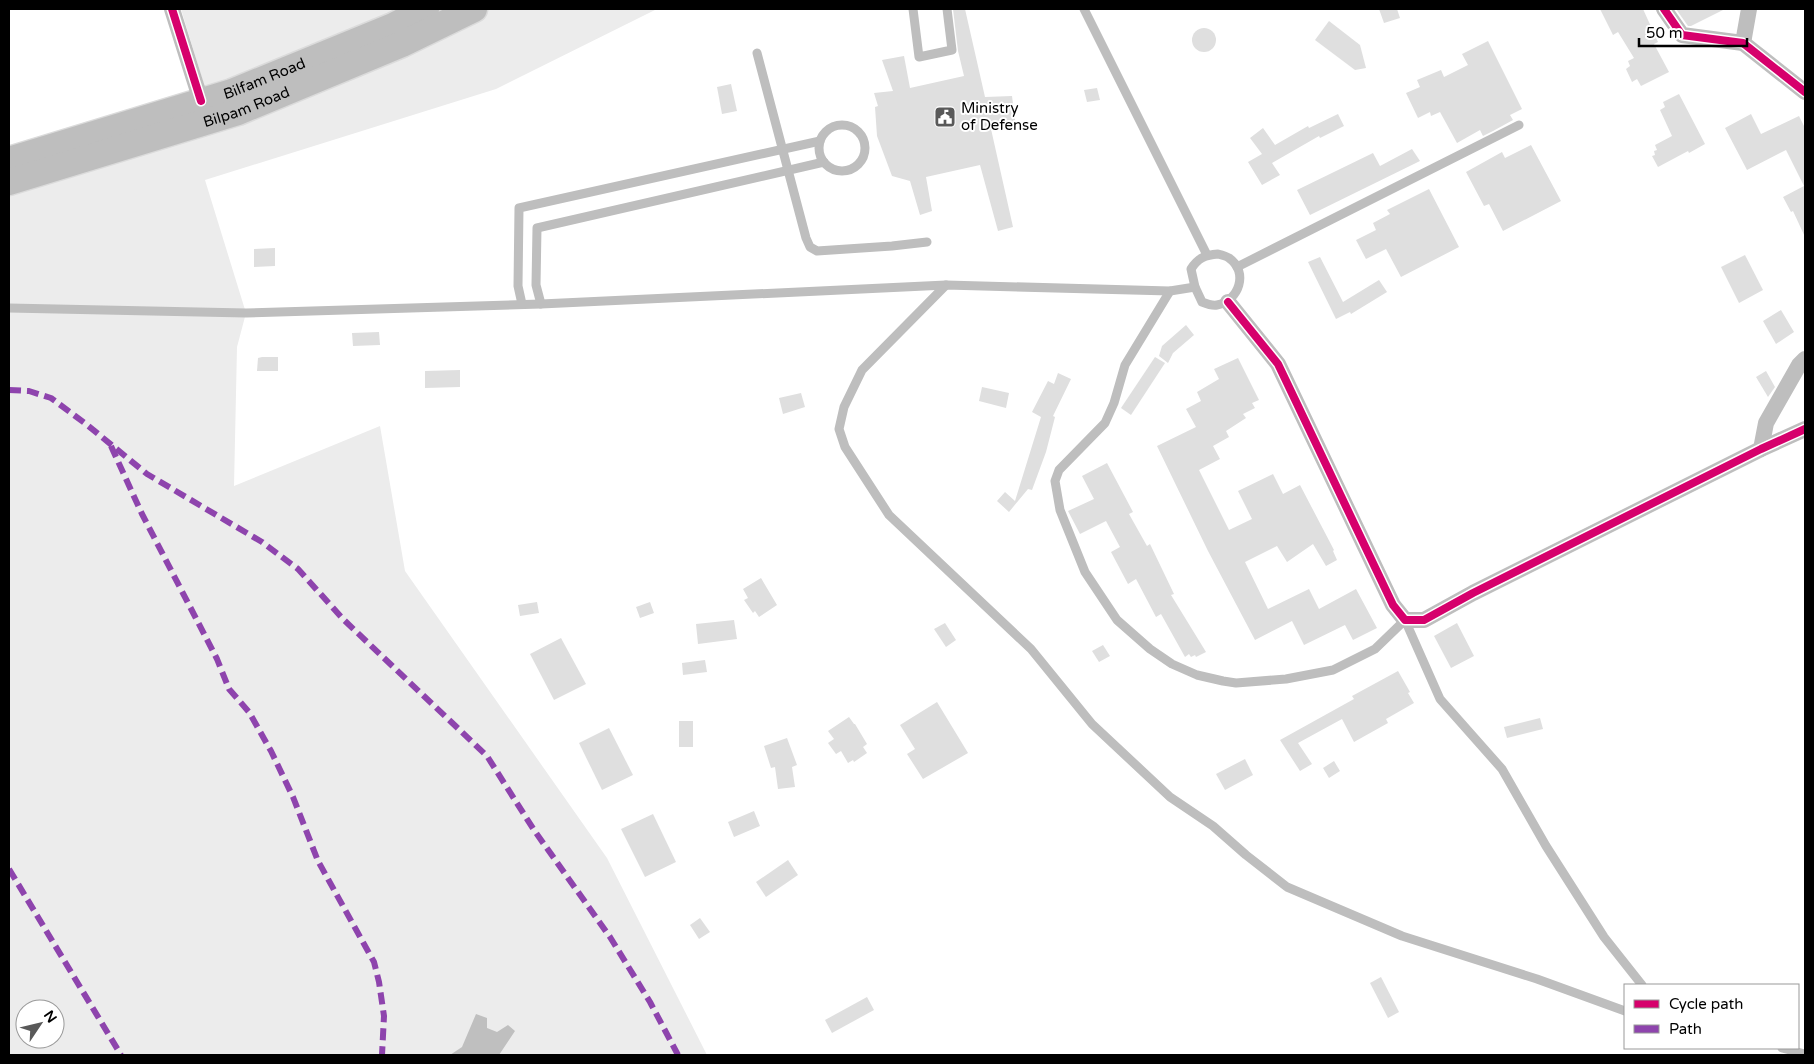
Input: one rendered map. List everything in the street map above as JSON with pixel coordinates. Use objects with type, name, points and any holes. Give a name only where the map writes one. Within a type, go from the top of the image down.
[{"type":"main road","name":"Bilfam Road","points":[[9,160],[232,92],[393,26],[426,9]]},
{"type":"main road","name":"Bilpam Road","points":[[9,182],[238,112],[402,44],[474,9]]},
{"type":"street","points":[[172,9],[201,101]]},
{"type":"street","points":[[1664,9],[1682,35],[1743,43],[1805,92]]},
{"type":"street","points":[[1743,43],[1749,9]]},
{"type":"street","points":[[1228,302],[1278,364],[1393,605],[1405,620],[1424,620],[1473,593],[1761,448],[1805,429]]},
{"type":"street","points":[[1761,448],[1766,423],[1799,365],[1805,359]]},
{"type":"lane","points":[[913,9],[919,57],[952,50],[947,9]]},
{"type":"lane","points":[[1084,9],[1207,255]]},
{"type":"lane","points":[[757,53],[781,149],[810,247],[817,252],[927,242]]},
{"type":"lane","points":[[846,125],[854,128],[863,139],[864,153],[856,166],[842,170],[834,169],[824,162],[820,152],[820,140],[826,131],[832,127],[846,125]]},
{"type":"lane","points":[[1237,267],[1519,125]]},
{"type":"lane","points":[[522,304],[518,286],[519,208],[820,140]]},
{"type":"lane","points":[[541,304],[536,285],[537,228],[824,162]]},
{"type":"lane","points":[[1218,254],[1229,258],[1237,267],[1240,280],[1237,292],[1228,302],[1215,306],[1202,302],[1195,287],[1191,269],[1197,260],[1207,255],[1218,254]]},
{"type":"lane","points":[[9,308],[246,313],[541,304],[946,286],[1170,291],[1195,287]]},
{"type":"lane","points":[[946,286],[862,370],[844,407],[839,429],[845,447],[889,515],[1030,649],[1099,731],[1170,796],[1212,826],[1287,887],[1402,936],[1537,979],[1624,1011]]},
{"type":"lane","points":[[1170,291],[1126,365],[1114,403],[1105,423],[1059,470],[1054,481],[1060,510],[1085,572],[1117,620],[1150,649],[1172,664],[1197,675],[1223,682],[1236,683],[1286,679],[1333,670],[1375,649],[1405,620],[1440,699],[1502,769],[1546,846],[1604,937],[1641,984]]},
{"type":"lane","points":[[1786,1049],[1805,1054]]},
{"type":"shaded area","points":[[181,9],[657,9],[496,89],[205,180],[246,313],[237,347],[234,486],[380,426],[405,571],[607,858],[707,1055],[9,1055],[9,146],[205,88]]},
{"type":"shaded area","points":[[476,1014],[487,1018],[487,1028],[497,1032],[508,1025],[515,1031],[499,1055],[450,1055],[462,1047]]},
{"type":"building","name":"Ministry of Defense","points":[[953,9],[965,9],[985,97],[1012,96],[1016,127],[991,129],[1013,227],[998,231],[980,165],[926,177],[932,211],[920,215],[910,181],[892,176],[877,136],[875,107],[878,106],[874,93],[893,91],[882,60],[904,56],[910,88],[964,76],[958,51]]},
{"type":"building","points":[[1379,9],[1397,9],[1400,18],[1384,23]]},
{"type":"building","points":[[1600,9],[1643,9],[1658,42],[1654,44],[1669,72],[1641,86],[1637,79],[1632,82],[1626,69],[1630,66],[1628,61],[1634,58],[1618,32],[1613,35]]},
{"type":"building","points":[[1676,9],[1725,9],[1688,26]]},
{"type":"building","points":[[1329,21],[1360,45],[1366,68],[1355,70],[1315,40]]},
{"type":"building","points":[[1204,28],[1212,32],[1216,40],[1212,48],[1204,52],[1196,48],[1192,40],[1196,32]]},
{"type":"building","points":[[1488,41],[1522,109],[1510,115],[1513,120],[1493,131],[1483,136],[1480,130],[1457,143],[1440,112],[1431,116],[1430,112],[1418,118],[1406,93],[1420,87],[1417,80],[1441,70],[1444,77],[1468,65],[1462,54]]},
{"type":"building","points":[[731,84],[737,111],[722,114],[717,87]]},
{"type":"building","points":[[1097,88],[1100,100],[1087,102],[1084,90]]},
{"type":"building","points":[[1679,94],[1705,144],[1658,167],[1652,156],[1655,155],[1654,151],[1657,150],[1655,145],[1672,136],[1660,110],[1665,107],[1663,102]]},
{"type":"building","points":[[1338,114],[1344,126],[1320,138],[1319,136],[1272,163],[1280,175],[1262,185],[1248,162],[1262,154],[1250,138],[1263,128],[1275,145],[1308,126],[1309,128]]},
{"type":"building","points":[[1751,114],[1761,134],[1799,116],[1805,128],[1805,237],[1793,211],[1791,212],[1783,197],[1804,186],[1786,150],[1747,170],[1725,128]]},
{"type":"building","points":[[1531,145],[1561,201],[1503,231],[1489,204],[1484,206],[1466,172],[1502,152],[1505,158]]},
{"type":"building","points":[[1412,149],[1420,161],[1310,215],[1297,190],[1373,153],[1380,166]]},
{"type":"building","points":[[1429,189],[1459,247],[1401,277],[1386,249],[1366,259],[1356,240],[1376,230],[1373,223],[1390,214],[1387,210]]},
{"type":"building","points":[[275,248],[275,266],[254,267],[254,249]]},
{"type":"building","points":[[1745,255],[1763,290],[1739,303],[1721,267]]},
{"type":"building","points":[[1320,257],[1343,302],[1379,280],[1387,292],[1351,314],[1350,312],[1336,319],[1308,262]]},
{"type":"building","points":[[1781,310],[1794,332],[1776,344],[1763,321]]},
{"type":"building","points":[[1186,325],[1194,335],[1173,353],[1168,363],[1159,356],[1162,346]]},
{"type":"building","points":[[379,332],[380,345],[353,346],[352,333]]},
{"type":"building","points":[[278,357],[278,371],[257,371],[258,358]]},
{"type":"building","points":[[1155,357],[1165,363],[1131,415],[1121,408]]},
{"type":"building","points":[[1238,358],[1259,400],[1252,403],[1255,408],[1243,414],[1246,418],[1226,431],[1229,437],[1213,446],[1220,459],[1199,470],[1229,530],[1252,519],[1238,491],[1273,474],[1283,494],[1300,485],[1334,550],[1337,560],[1326,566],[1313,544],[1287,562],[1277,546],[1245,562],[1268,609],[1309,589],[1319,609],[1356,589],[1377,628],[1353,640],[1345,625],[1304,645],[1292,621],[1255,640],[1208,551],[1157,446],[1196,427],[1186,409],[1201,401],[1197,392],[1219,379],[1214,369]]},
{"type":"building","points":[[460,370],[460,387],[425,388],[425,371]]},
{"type":"building","points":[[1766,371],[1775,387],[1768,397],[1756,377]]},
{"type":"building","points":[[1058,373],[1071,379],[1053,416],[1055,417],[1046,452],[1032,490],[1028,489],[1009,512],[997,501],[1005,492],[1015,501],[1041,417],[1032,412],[1048,381],[1054,384]]},
{"type":"building","points":[[982,387],[1009,393],[1006,408],[979,401]]},
{"type":"building","points":[[801,393],[805,407],[783,414],[779,398]]},
{"type":"building","points":[[1107,463],[1133,512],[1129,514],[1147,546],[1150,544],[1174,594],[1171,595],[1206,652],[1196,657],[1195,655],[1191,657],[1189,654],[1185,657],[1161,614],[1156,617],[1136,579],[1128,584],[1111,552],[1120,547],[1106,521],[1080,534],[1068,511],[1094,499],[1082,476]]},
{"type":"building","points":[[761,578],[777,605],[759,617],[755,611],[753,613],[744,600],[748,598],[743,589]]},
{"type":"building","points":[[537,602],[539,613],[520,616],[518,605]]},
{"type":"building","points":[[650,602],[654,613],[640,618],[636,607]]},
{"type":"building","points":[[734,620],[737,639],[698,644],[696,624]]},
{"type":"building","points":[[945,623],[956,640],[946,647],[934,629]]},
{"type":"building","points":[[1457,623],[1474,656],[1451,668],[1434,636]]},
{"type":"building","points":[[561,638],[586,684],[554,700],[530,654]]},
{"type":"building","points":[[1103,645],[1110,656],[1099,662],[1092,651]]},
{"type":"building","points":[[705,660],[707,672],[683,675],[682,663]]},
{"type":"building","points":[[1398,671],[1414,703],[1386,719],[1388,723],[1354,742],[1342,719],[1298,743],[1312,764],[1300,771],[1280,740],[1354,699],[1352,696]]},
{"type":"building","points":[[937,702],[968,753],[923,779],[907,754],[915,749],[900,725]]},
{"type":"building","points":[[849,717],[867,744],[863,747],[867,753],[854,762],[853,760],[848,763],[841,751],[836,754],[828,743],[834,739],[828,731]]},
{"type":"building","points":[[1540,718],[1543,729],[1507,738],[1504,727]]},
{"type":"building","points":[[679,721],[693,721],[693,747],[679,747]]},
{"type":"building","points":[[609,728],[633,775],[602,790],[579,743]]},
{"type":"building","points":[[787,738],[797,765],[792,767],[795,787],[778,789],[775,767],[771,768],[764,746]]},
{"type":"building","points":[[1245,759],[1253,775],[1225,790],[1216,774]]},
{"type":"building","points":[[1334,761],[1340,771],[1329,778],[1323,768]]},
{"type":"building","points":[[754,811],[760,826],[734,837],[728,822]]},
{"type":"building","points":[[653,814],[676,862],[645,877],[621,829]]},
{"type":"building","points":[[788,860],[798,875],[766,897],[756,882]]},
{"type":"building","points":[[700,918],[710,932],[699,939],[690,925]]},
{"type":"building","points":[[1381,977],[1399,1012],[1388,1018],[1370,983]]},
{"type":"building","points":[[867,997],[874,1010],[832,1033],[825,1020]]},
{"type":"marked path","points":[[9,390],[29,391],[51,398],[147,474],[262,542],[298,569],[344,620],[487,756],[534,830],[610,937],[650,1002],[678,1055]]},
{"type":"marked path","points":[[111,446],[142,514],[217,659],[229,689],[249,712],[271,751],[293,797],[318,861],[374,962],[384,1016],[382,1055]]},
{"type":"marked path","points":[[9,869],[121,1055]]},
{"type":"cycle path","points":[[172,9],[201,101]]},
{"type":"cycle path","points":[[1664,9],[1682,35],[1743,43],[1805,92]]},
{"type":"cycle path","points":[[1228,302],[1278,364],[1393,605],[1405,620],[1424,620],[1473,593],[1761,449],[1805,429]]},
{"type":"place","name":"Ministry of Defense","points":[[945,117]]}]
